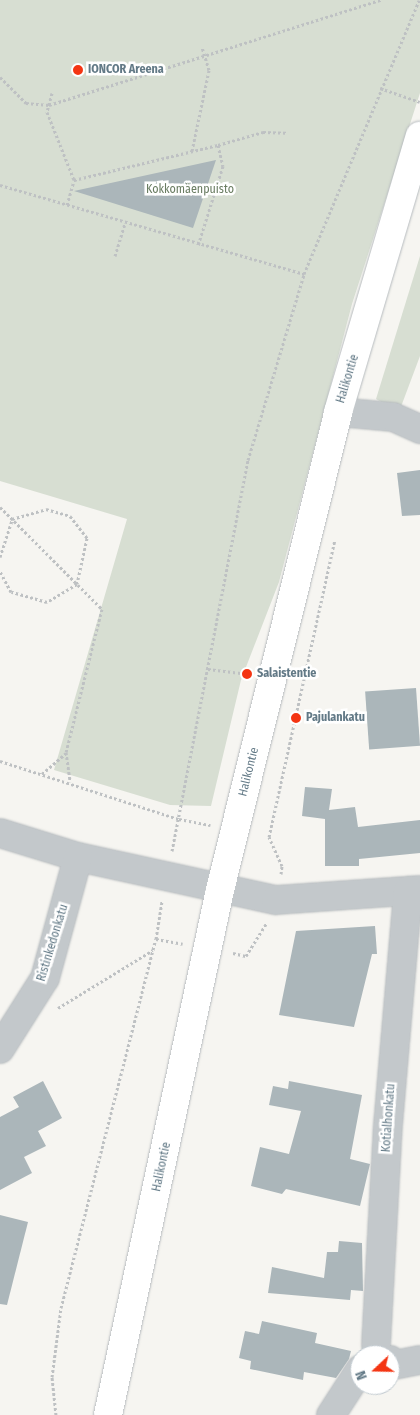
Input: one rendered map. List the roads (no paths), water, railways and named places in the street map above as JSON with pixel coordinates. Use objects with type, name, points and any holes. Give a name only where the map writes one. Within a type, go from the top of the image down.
[{"type":"main road","name":"Halikontie","points":[[108,1415],[206,948],[220,890],[338,412],[420,136]]},
{"type":"street","points":[[338,412],[393,417],[420,428]]},
{"type":"street","points":[[0,833],[78,857],[220,890],[276,900],[414,890]]},
{"type":"street","name":"Ristinkedonkatu","points":[[0,1049],[45,978],[78,857]]},
{"type":"street","name":"Kotialhonkatu","points":[[380,1345],[388,1125],[414,890]]},
{"type":"street","points":[[400,1364],[420,1360]]},
{"type":"street","points":[[331,1415],[350,1386]]},
{"type":"place","name":"IONCOR Areena","points":[[78,70]]},
{"type":"place","name":"Salaistentie","points":[[247,674]]},
{"type":"place","name":"Pajulankatu","points":[[296,718]]},
{"type":"park label","name":"Kokkomäenpuisto","points":[[190,190]]}]
